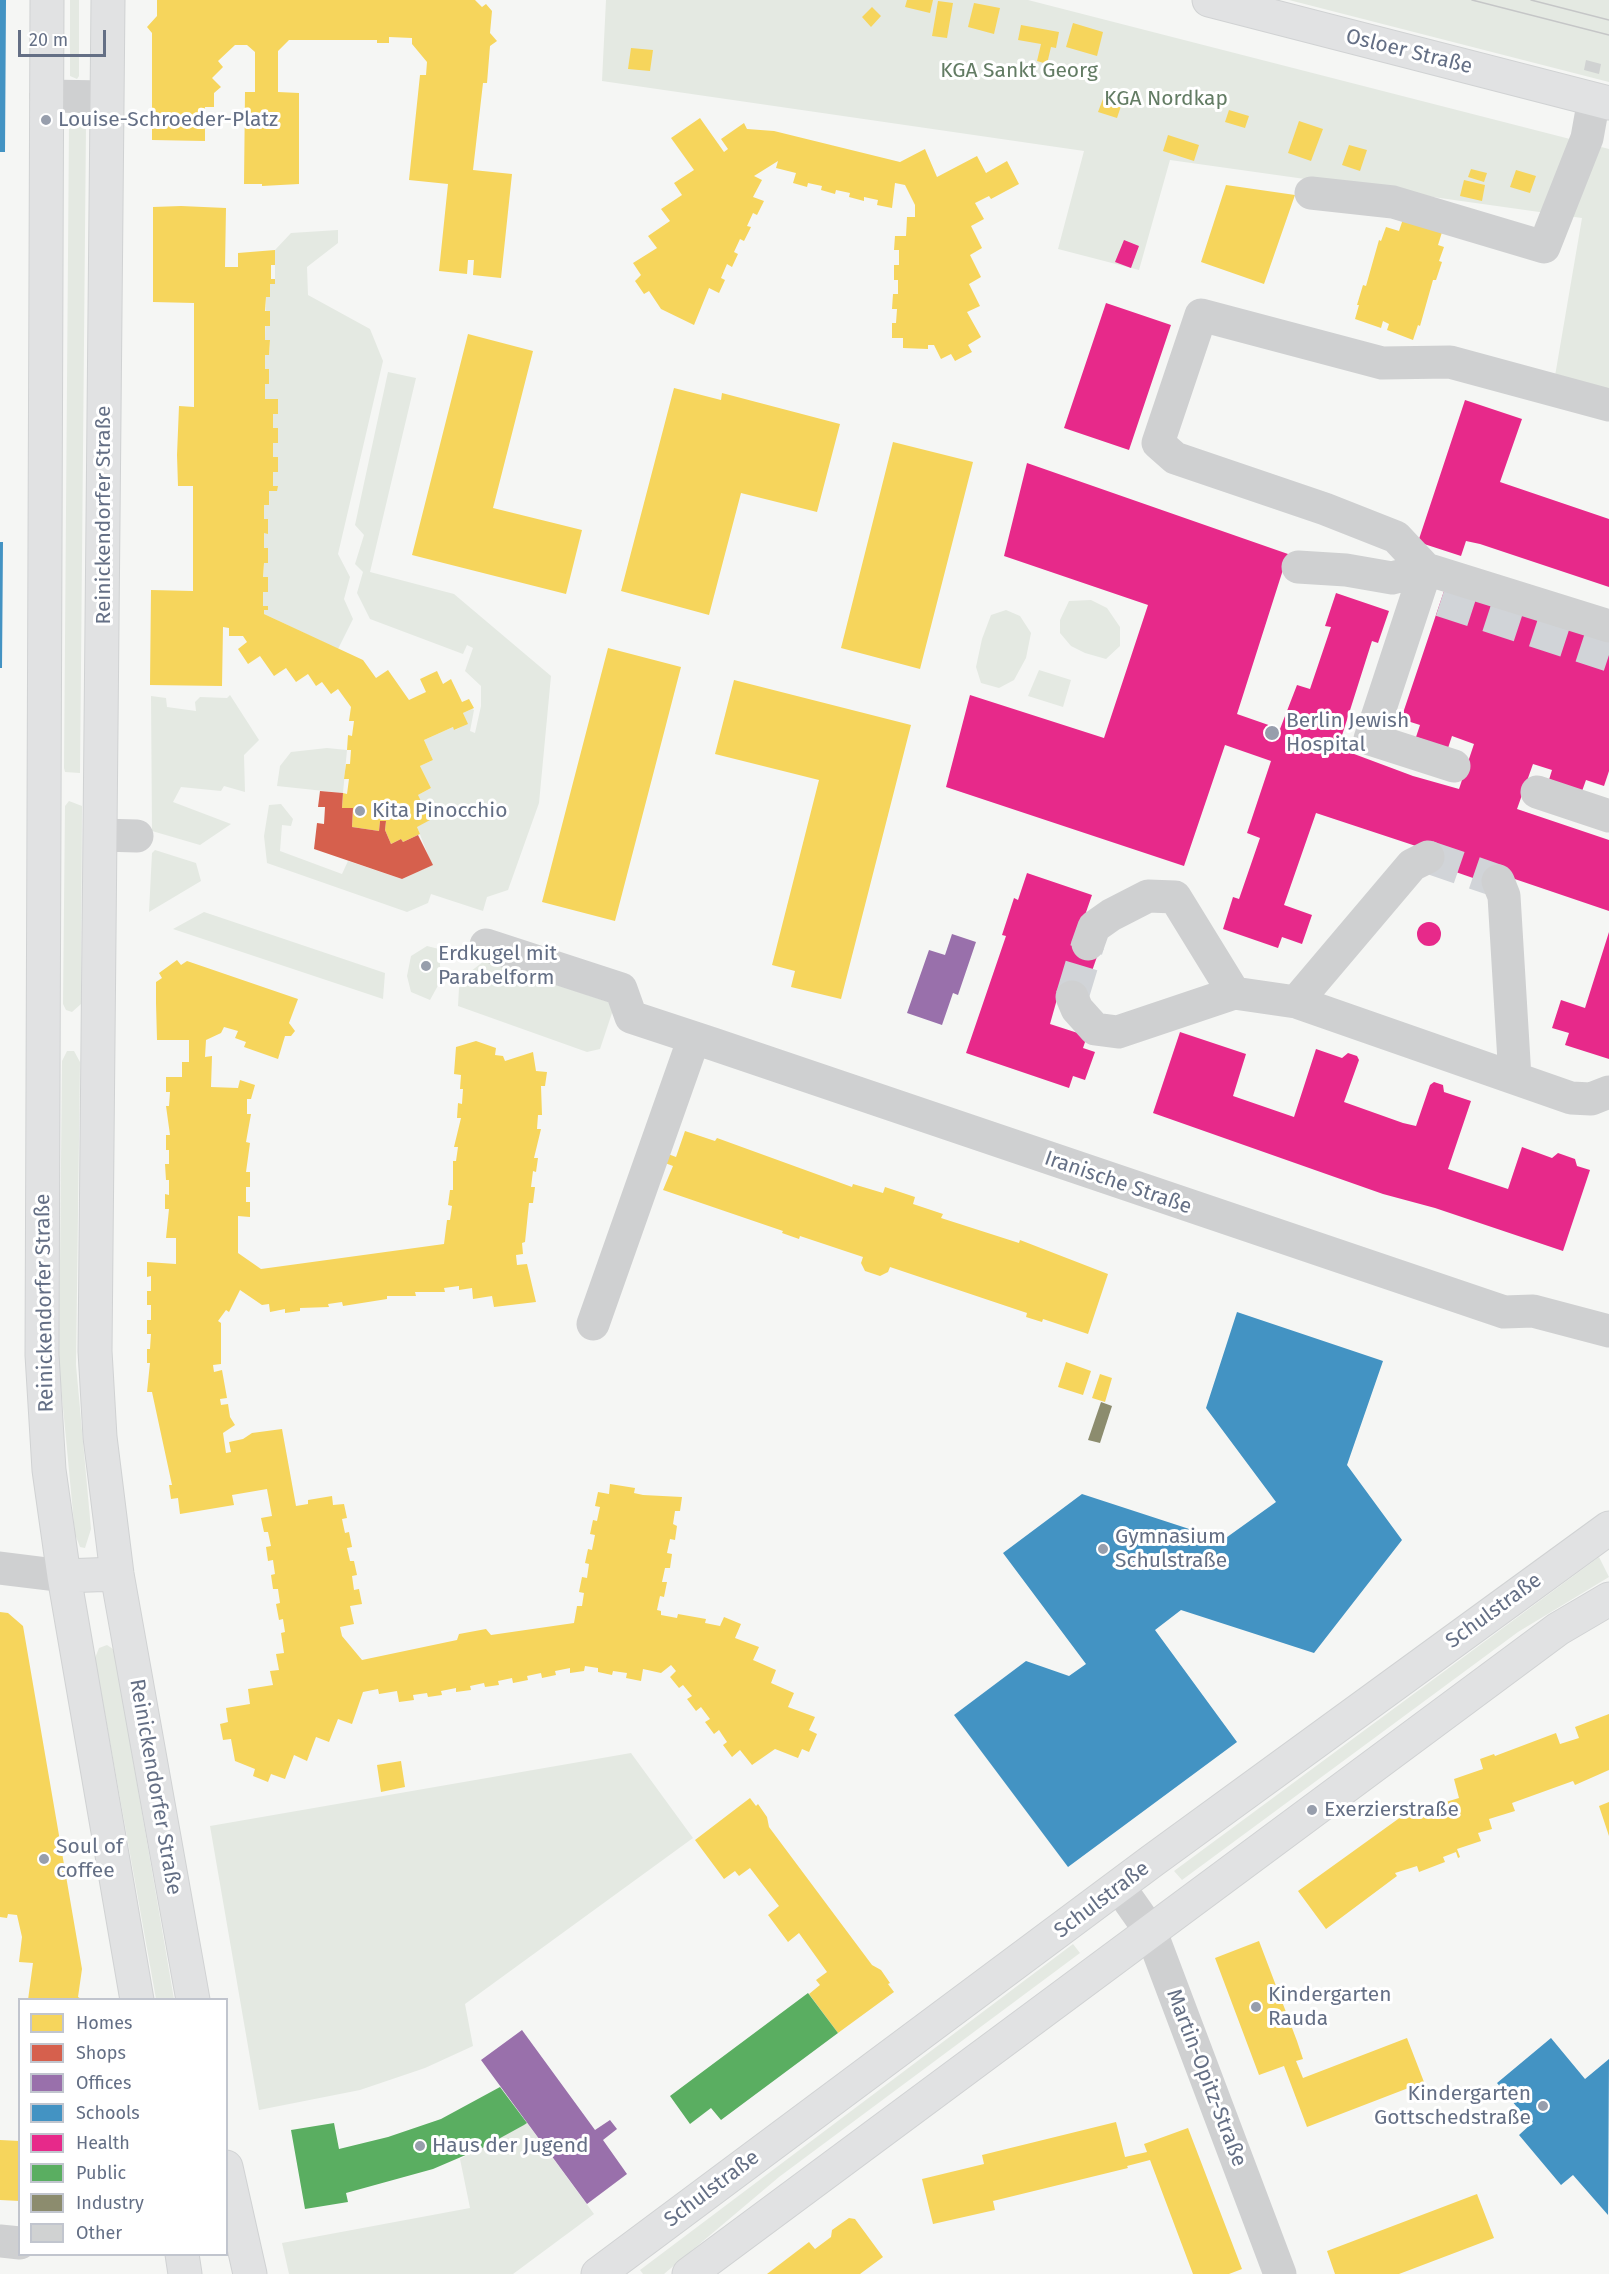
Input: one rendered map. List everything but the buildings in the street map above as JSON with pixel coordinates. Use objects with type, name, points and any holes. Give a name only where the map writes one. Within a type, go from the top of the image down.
[{"type":"main road","name":"Reinickendorfer Straße","points":[[47,0],[42,1355],[49,1470],[64,1576],[137,1998]]},
{"type":"main road","name":"Reinickendorfer Straße","points":[[108,0],[95,1351],[100,1437],[117,1574],[193,1998]]},
{"type":"main road","name":"Osloer Straße","points":[[1209,0],[1601,101]]},
{"type":"main road","points":[[44,1029],[97,1030]]},
{"type":"main road","name":"Schulstraße","points":[[598,2274],[1120,1888],[1152,1861],[1609,1528]]},
{"type":"main road","points":[[64,1576],[117,1574]]},
{"type":"main road","points":[[689,2274],[1558,1629],[1609,1599]]},
{"type":"main road","points":[[228,2181],[240,2257]]},
{"type":"main road","points":[[182,2256],[185,2274]]},
{"type":"street","points":[[46,96],[107,97]]},
{"type":"street","points":[[1311,193],[1393,202],[1544,247],[1601,101]]},
{"type":"street","points":[[1429,586],[1396,537],[1324,509],[1175,458],[1158,443],[1201,315],[1382,363],[1450,362],[1609,405]]},
{"type":"street","points":[[1298,567],[1346,570],[1392,578],[1609,626]]},
{"type":"street","points":[[1429,586],[1370,739],[1454,766]]},
{"type":"street","points":[[1537,792],[1609,816]]},
{"type":"street","points":[[101,835],[137,836]]},
{"type":"street","points":[[1296,1002],[1412,866],[1428,857]]},
{"type":"street","points":[[1498,881],[1504,896],[1515,1078]]},
{"type":"street","points":[[1088,944],[1094,927],[1111,915],[1148,896],[1175,897],[1234,993]]},
{"type":"street","name":"Iranische Straße","points":[[486,945],[621,989],[632,1017],[1504,1312],[1533,1311],[1609,1331]]},
{"type":"street","points":[[1072,997],[1077,1009],[1095,1029],[1118,1032],[1234,993],[1296,1002],[1571,1098],[1591,1099],[1609,1092]]},
{"type":"street","points":[[593,1324],[694,1038]]},
{"type":"street","points":[[0,1568],[64,1576]]},
{"type":"street","name":"Martin-Opitz-Straße","points":[[1120,1888],[1151,1932],[1280,2274]]},
{"type":"street","points":[[0,2241],[18,2243]]},
{"type":"green space","points":[[70,0],[79,0],[79,76],[77,79],[70,76]]},
{"type":"green space","points":[[606,0],[1028,0],[1609,149],[1609,390],[1555,376],[1582,218],[1170,160],[1139,270],[1058,249],[1084,151],[602,81]]},
{"type":"green space","points":[[1289,0],[1609,0],[1609,82]]},
{"type":"green space","points":[[73,118],[81,118],[86,126],[80,773],[65,772],[64,768],[69,124]]},
{"type":"green space","points":[[338,230],[338,243],[307,267],[308,295],[370,329],[383,361],[338,554],[350,577],[344,599],[353,619],[338,649],[264,614],[264,610],[268,610],[263,606],[263,592],[268,577],[263,577],[264,563],[268,563],[268,548],[264,548],[264,533],[268,533],[268,519],[264,519],[264,505],[269,491],[277,490],[277,486],[273,486],[273,443],[278,442],[278,429],[273,428],[273,414],[278,413],[278,399],[265,399],[265,384],[269,383],[269,370],[265,369],[265,355],[269,354],[270,341],[265,340],[266,297],[270,296],[270,284],[275,284],[275,250],[291,233]]},
{"type":"green space","points":[[388,372],[416,378],[370,572],[454,594],[551,676],[539,803],[508,890],[487,897],[483,911],[431,894],[428,903],[407,912],[267,863],[264,836],[269,805],[281,804],[293,819],[291,826],[282,825],[280,851],[342,874],[348,861],[402,879],[432,865],[417,827],[418,795],[431,788],[420,766],[433,760],[424,740],[453,727],[455,730],[467,724],[463,713],[472,709],[474,710],[470,731],[475,733],[481,706],[481,686],[465,671],[473,648],[467,645],[463,654],[370,619],[357,593],[363,572],[355,564],[364,535],[355,525]]},
{"type":"green space","points":[[1091,600],[1107,608],[1120,627],[1120,646],[1106,659],[1071,646],[1060,633],[1060,620],[1069,601]]},
{"type":"green space","points":[[1006,610],[1020,616],[1031,633],[1026,658],[1014,680],[999,688],[981,683],[976,667],[982,639],[991,615]]},
{"type":"green space","points":[[1039,670],[1071,680],[1063,707],[1028,696]]},
{"type":"green space","points":[[230,695],[259,740],[244,755],[245,792],[224,786],[221,791],[181,787],[173,802],[231,824],[200,845],[152,831],[151,696],[166,698],[167,707],[196,711],[195,702],[200,697],[227,698]]},
{"type":"green space","points":[[327,748],[347,750],[343,793],[277,786],[280,766],[291,752]]},
{"type":"green space","points":[[69,801],[82,806],[81,1004],[72,1012],[66,1010],[63,1004],[65,806]]},
{"type":"green space","points":[[155,850],[196,863],[201,881],[149,912],[152,853]]},
{"type":"green space","points":[[204,912],[385,973],[383,999],[173,929]]},
{"type":"green space","points":[[427,946],[439,949],[441,980],[430,1000],[411,992],[407,976],[411,956]]},
{"type":"green space","points":[[484,961],[615,1004],[600,1049],[587,1052],[458,1006],[459,988],[466,975]]},
{"type":"green space","points":[[67,1051],[74,1051],[80,1062],[76,1365],[91,1529],[85,1548],[80,1547],[75,1534],[59,1365],[62,1061]]},
{"type":"green space","points":[[1599,1557],[1609,1577],[1518,1632],[1182,1880],[1174,1871]]},
{"type":"green space","points":[[107,1645],[113,1649],[115,1656],[174,1998],[156,1998],[95,1658],[99,1648]]},
{"type":"green space","points":[[631,1753],[693,1838],[465,2004],[473,2046],[425,2068],[360,2090],[259,2110],[210,1826]]},
{"type":"green space","points":[[1073,1944],[1080,1953],[779,2177],[664,2274],[643,2274],[640,2270]]},
{"type":"green space","points":[[527,2123],[594,2214],[513,2274],[289,2274],[282,2243],[470,2208],[460,2159]]},
{"type":"tunnel","points":[[1441,600],[1609,655]]},
{"type":"tunnel","points":[[1428,857],[1498,881]]},
{"type":"tunnel","points":[[1072,997],[1088,944]]},
{"type":"tram line","points":[[1472,0],[1609,35]]},
{"type":"tram line","points":[[1531,0],[1609,20]]},
{"type":"place","name":"Louise-Schroeder-Platz","points":[[46,120]]},
{"type":"place","name":"Berlin Jewish Hospital","points":[[1272,733]]},
{"type":"place","name":"Kita Pinocchio","points":[[360,811]]},
{"type":"place","name":"Erdkugel mit Parabelform","points":[[426,966]]},
{"type":"place","name":"Gymnasium Schulstraße","points":[[1103,1549]]},
{"type":"place","name":"Exerzierstraße","points":[[1312,1810]]},
{"type":"place","name":"Soul of coffee","points":[[44,1859]]},
{"type":"place","name":"Kindergarten Rauda","points":[[1256,2007]]},
{"type":"place","name":"Kindergarten Gottschedstraße","points":[[1543,2106]]},
{"type":"place","name":"Haus der Jugend","points":[[420,2146]]},
{"type":"park label","name":"KGA Sankt Georg","points":[[1019,71]]},
{"type":"park label","name":"KGA Nordkap","points":[[1166,99]]}]
